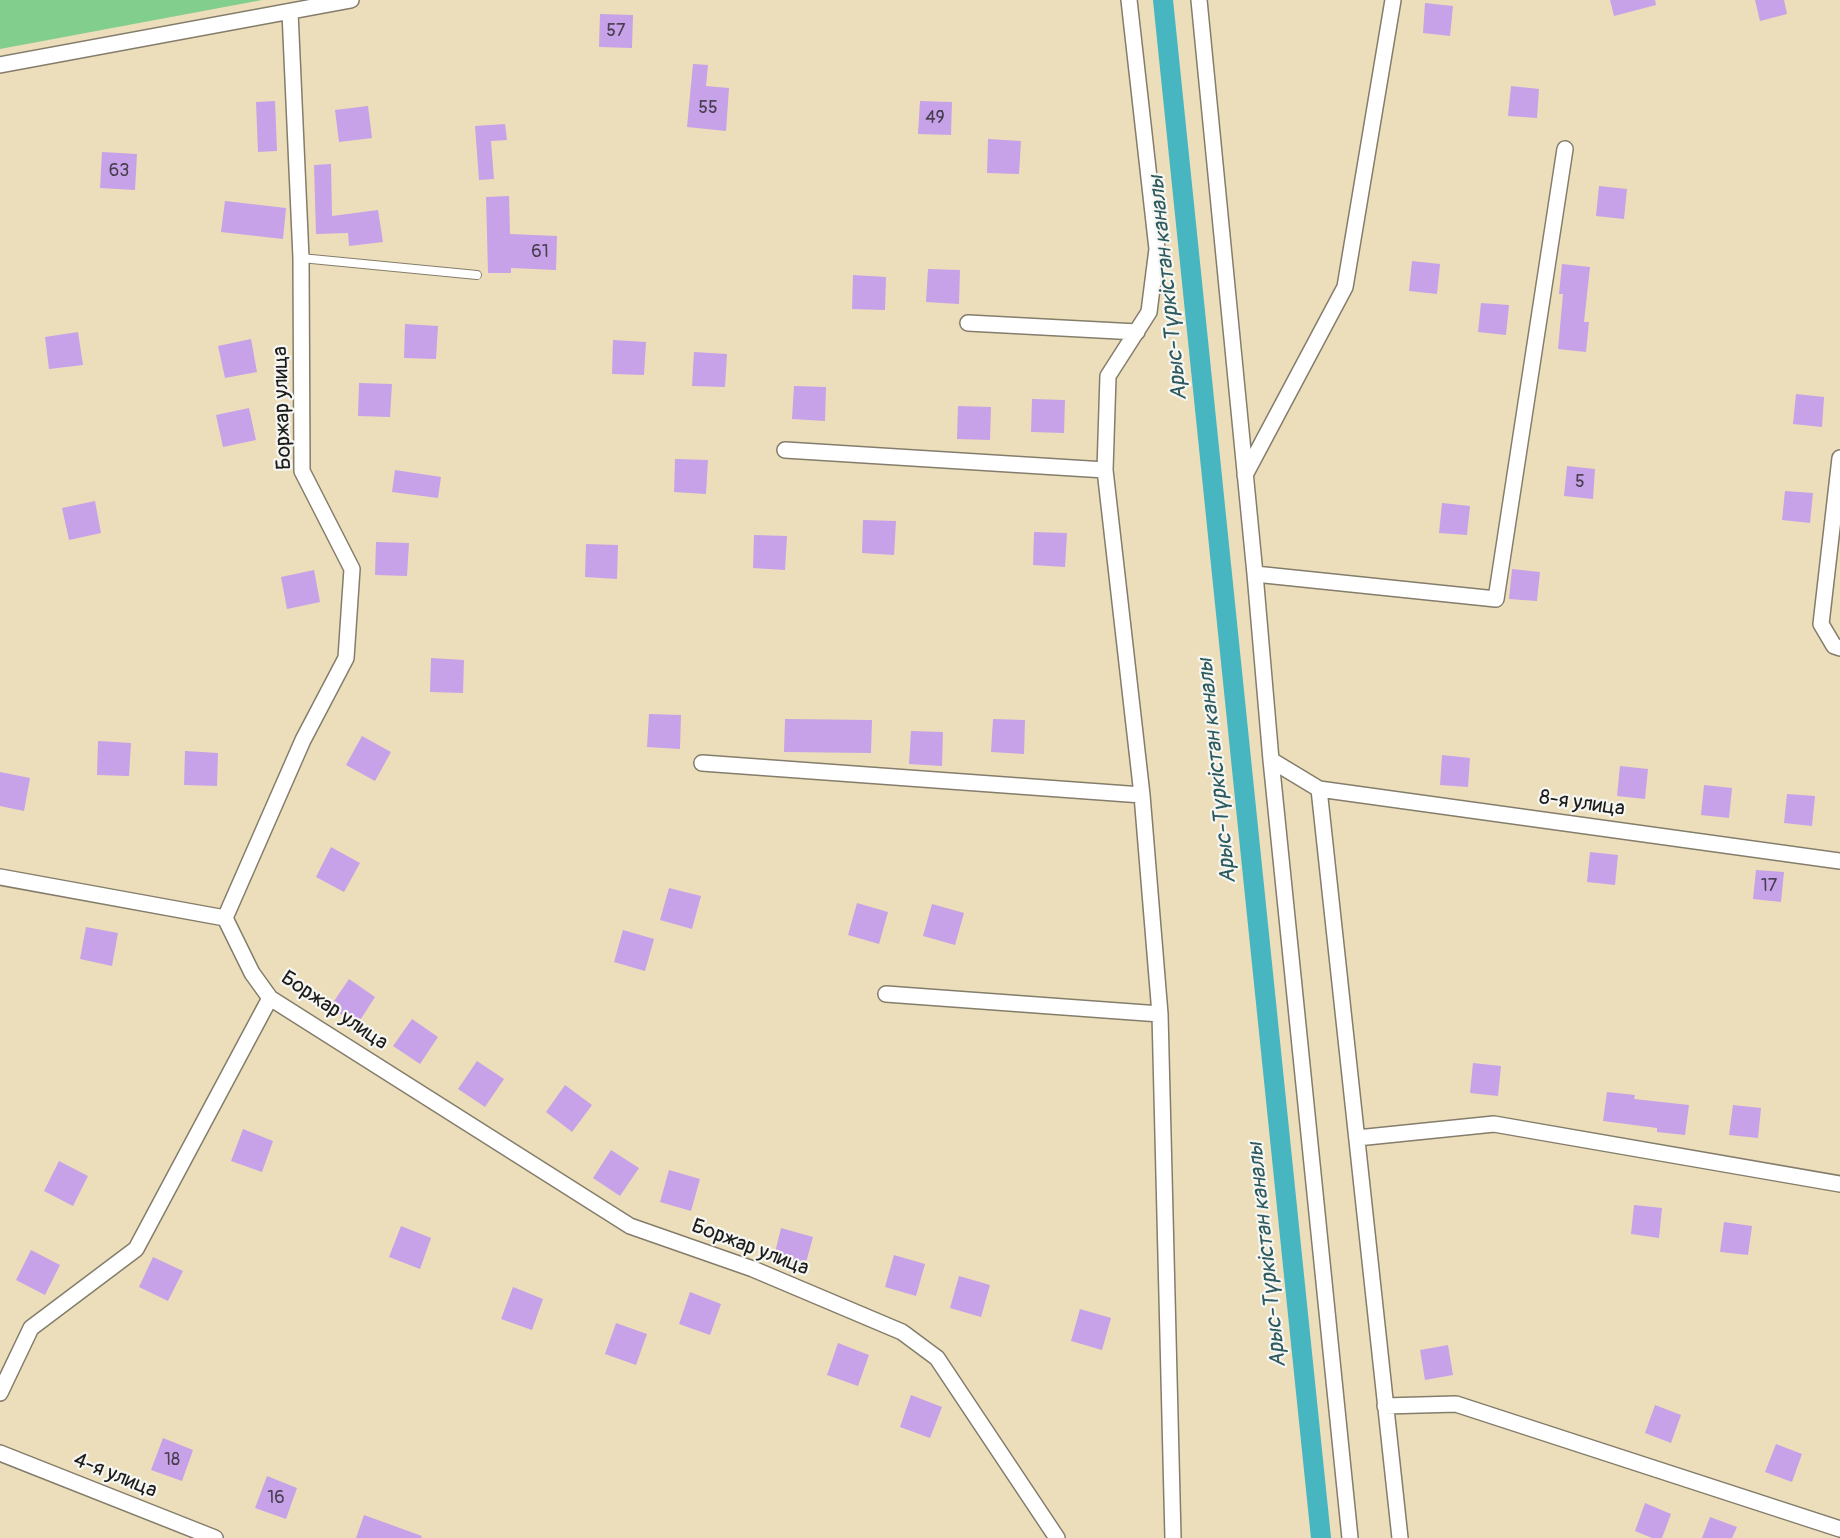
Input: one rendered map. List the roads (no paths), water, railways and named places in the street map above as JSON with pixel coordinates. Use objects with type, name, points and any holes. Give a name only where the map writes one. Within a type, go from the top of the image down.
[{"type":"street","points":[[0,65],[351,0]]},
{"type":"street","points":[[1129,0],[1157,249],[1149,312],[1108,376],[1105,470],[1142,795],[1160,1014],[1173,1538]]},
{"type":"street","points":[[1199,0],[1271,760],[1350,1538]]},
{"type":"street","points":[[1245,475],[1346,287],[1393,0]]},
{"type":"street","name":"Боржар улица","points":[[290,12],[301,258],[302,471],[352,569],[346,658],[303,740],[225,918],[252,973],[270,998],[630,1226],[753,1269],[902,1332],[937,1358],[1057,1538]]},
{"type":"street","points":[[1255,574],[1496,599],[1565,149]]},
{"type":"street","points":[[968,322],[1137,332]]},
{"type":"street","points":[[785,450],[1105,470]]},
{"type":"street","points":[[1840,458],[1821,624],[1834,646],[1840,648]]},
{"type":"street","points":[[1271,760],[1319,789],[1400,1538]]},
{"type":"street","points":[[702,762],[1142,795]]},
{"type":"street","name":"8-я улица","points":[[1319,789],[1840,861]]},
{"type":"street","points":[[0,877],[225,918]]},
{"type":"street","points":[[886,994],[1160,1014]]},
{"type":"street","points":[[0,1392],[31,1328],[136,1249],[270,998]]},
{"type":"street","points":[[1357,1138],[1494,1125],[1840,1184]]},
{"type":"street","points":[[1385,1406],[1456,1404],[1840,1529]]},
{"type":"street","name":"4-я улица","points":[[0,1453],[215,1538]]},
{"type":"lane","points":[[301,258],[477,275]]},
{"type":"waterway","name":"Арыс-Түркістан каналы","points":[[1163,0],[1321,1538]]}]
